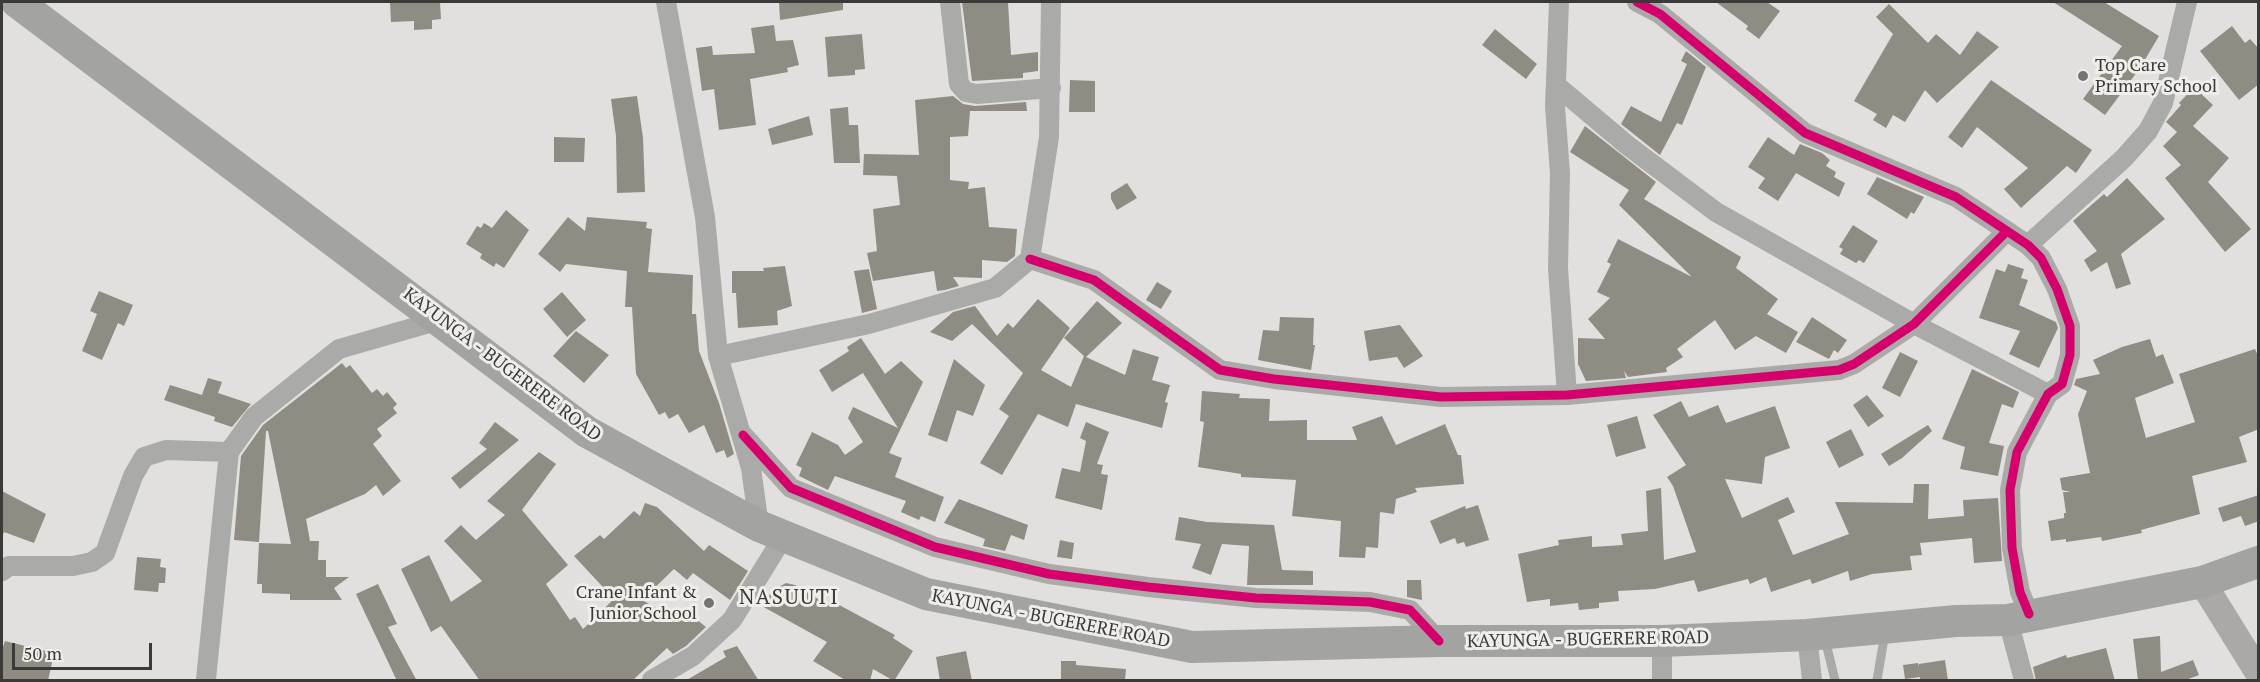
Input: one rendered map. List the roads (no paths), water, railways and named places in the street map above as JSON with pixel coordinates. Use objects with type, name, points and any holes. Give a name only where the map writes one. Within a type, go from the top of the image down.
[{"type":"main road","name":"KAYUNGA - BUGERERE ROAD","points":[[17,2],[587,432],[772,530],[926,594],[1192,647],[1438,641],[1662,641],[1815,634],[2018,617],[2202,582],[2259,562]]},
{"type":"street","points":[[657,679],[693,656],[732,620],[772,530],[718,356],[705,217],[666,2]]},
{"type":"street","points":[[950,2],[959,84],[966,92],[977,94],[1051,88]]},
{"type":"street","points":[[718,356],[869,324],[995,288],[1030,259],[1049,137],[1052,2]]},
{"type":"street","points":[[1559,2],[1555,106],[1560,173],[1558,268],[1567,395]]},
{"type":"street","points":[[1637,2],[1660,14],[1805,133],[1956,197],[2028,245],[2041,258],[2057,289],[2070,326],[2070,355],[2062,384],[2048,394],[2017,452],[2010,490],[2012,548],[2020,592],[2018,617],[2024,681]]},
{"type":"street","points":[[2028,245],[2124,158],[2148,131],[2163,103],[2187,2]]},
{"type":"street","points":[[1557,86],[1627,145],[1716,212],[1914,324],[2048,394]]},
{"type":"street","points":[[1030,259],[1094,280],[1220,370],[1274,379],[1441,397],[1567,395],[1839,370],[1854,364],[1914,324],[2006,232]]},
{"type":"street","points":[[206,679],[229,452],[254,417],[339,349],[440,320]]},
{"type":"street","points":[[743,435],[791,488],[935,547],[1049,574],[1148,587],[1256,598],[1370,602],[1410,610],[1438,641]]},
{"type":"street","points":[[2,571],[9,566],[73,566],[92,562],[105,553],[133,476],[144,457],[166,450],[229,452]]},
{"type":"street","points":[[2202,582],[2259,672]]},
{"type":"street","points":[[1812,681],[1815,634]]},
{"type":"street","points":[[1662,641],[1662,681]]},
{"type":"lane","points":[[1877,681],[1886,628]]},
{"type":"lane","points":[[1815,634],[1835,681]]},
{"type":"place","name":"Top Care Primary School","points":[[2083,76]]},
{"type":"place","name":"Crane Infant & Junior School","points":[[709,603]]},
{"type":"district","name":"NASUUTI","points":[[789,598]]}]
